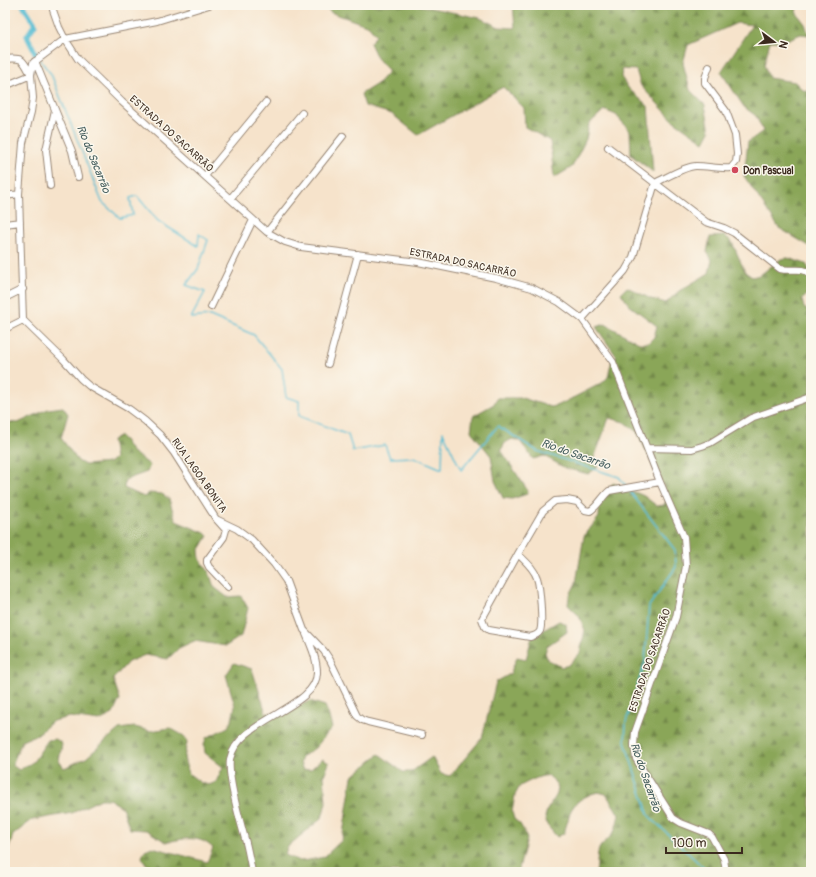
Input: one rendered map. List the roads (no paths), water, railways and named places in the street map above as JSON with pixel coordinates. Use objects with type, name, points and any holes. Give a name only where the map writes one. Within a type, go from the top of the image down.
[{"type":"street","name":"ESTRADA DO SACARRÃO","points":[[53,5],[53,10],[65,40],[78,59],[122,102],[267,232],[285,242],[301,248],[418,262],[503,280],[532,288],[559,302],[582,319],[613,362],[660,482],[684,537],[686,566],[676,617],[635,732],[634,745],[636,758],[673,818],[681,823],[706,832],[712,837],[724,859],[726,872]]},
{"type":"street","points":[[5,329],[24,320],[19,194],[23,143],[31,112],[32,66],[43,54],[65,40],[158,21],[209,5]]},
{"type":"street","points":[[5,59],[16,58],[22,60],[31,75]]},
{"type":"street","points":[[36,60],[72,152],[78,177]]},
{"type":"street","points":[[582,319],[625,270],[633,257],[655,183],[689,167],[696,166],[724,169],[732,168],[736,162],[737,154],[735,136],[726,111],[705,83],[705,78],[709,67]]},
{"type":"street","points":[[5,86],[31,75]]},
{"type":"street","points":[[205,176],[266,102]]},
{"type":"street","points":[[50,186],[46,150],[55,110]]},
{"type":"street","points":[[230,199],[302,113]]},
{"type":"street","points":[[267,232],[343,136]]},
{"type":"street","points":[[608,147],[706,222],[734,233],[780,269],[802,269],[811,274]]},
{"type":"street","points":[[5,196],[19,194]]},
{"type":"street","points":[[211,307],[254,220]]},
{"type":"street","points":[[5,224],[20,222]]},
{"type":"street","points":[[328,364],[358,254]]},
{"type":"street","points":[[5,298],[23,289]]},
{"type":"street","name":"RUA LAGOA BONITA","points":[[24,320],[89,386],[145,420],[160,435],[174,453],[216,519],[237,529],[252,540],[274,564],[286,581],[304,630],[324,651],[330,660],[357,716],[362,720],[422,735]]},
{"type":"street","points":[[647,448],[692,449],[702,446],[710,443],[751,418],[811,397]]},
{"type":"street","points":[[518,554],[531,567],[537,578],[542,614],[540,631],[536,636],[530,637],[489,630],[482,619],[518,554],[543,511],[555,501],[568,500],[577,502],[585,510],[590,511],[594,509],[609,491],[660,482]]},
{"type":"street","points":[[216,519],[226,530],[226,533],[207,560],[207,563],[228,587]]},
{"type":"street","points":[[252,872],[235,800],[230,769],[230,758],[239,741],[257,726],[307,694],[315,683],[317,673],[316,663],[304,630]]},
{"type":"waterway","points":[[23,5],[35,24],[27,36],[37,56]]},
{"type":"waterway","name":"Rio do Sacarrão","points":[[40,60],[51,74],[102,202],[120,218],[133,215],[130,198],[137,196],[158,221],[198,246],[199,234],[208,240],[198,269],[186,285],[205,292],[191,318],[210,316],[254,335],[282,369],[286,397],[299,401],[299,416],[348,435],[353,451],[385,445],[390,458],[414,457],[442,469],[443,432],[461,470],[498,426],[537,451],[619,477],[626,486]]},
{"type":"waterway","name":"Rio do Sacarrão","points":[[628,489],[675,550],[676,567],[649,606],[645,662],[626,722],[625,742],[649,816],[706,870],[706,872]]},
{"type":"place","name":"Don Pascual","points":[[735,170]]}]
